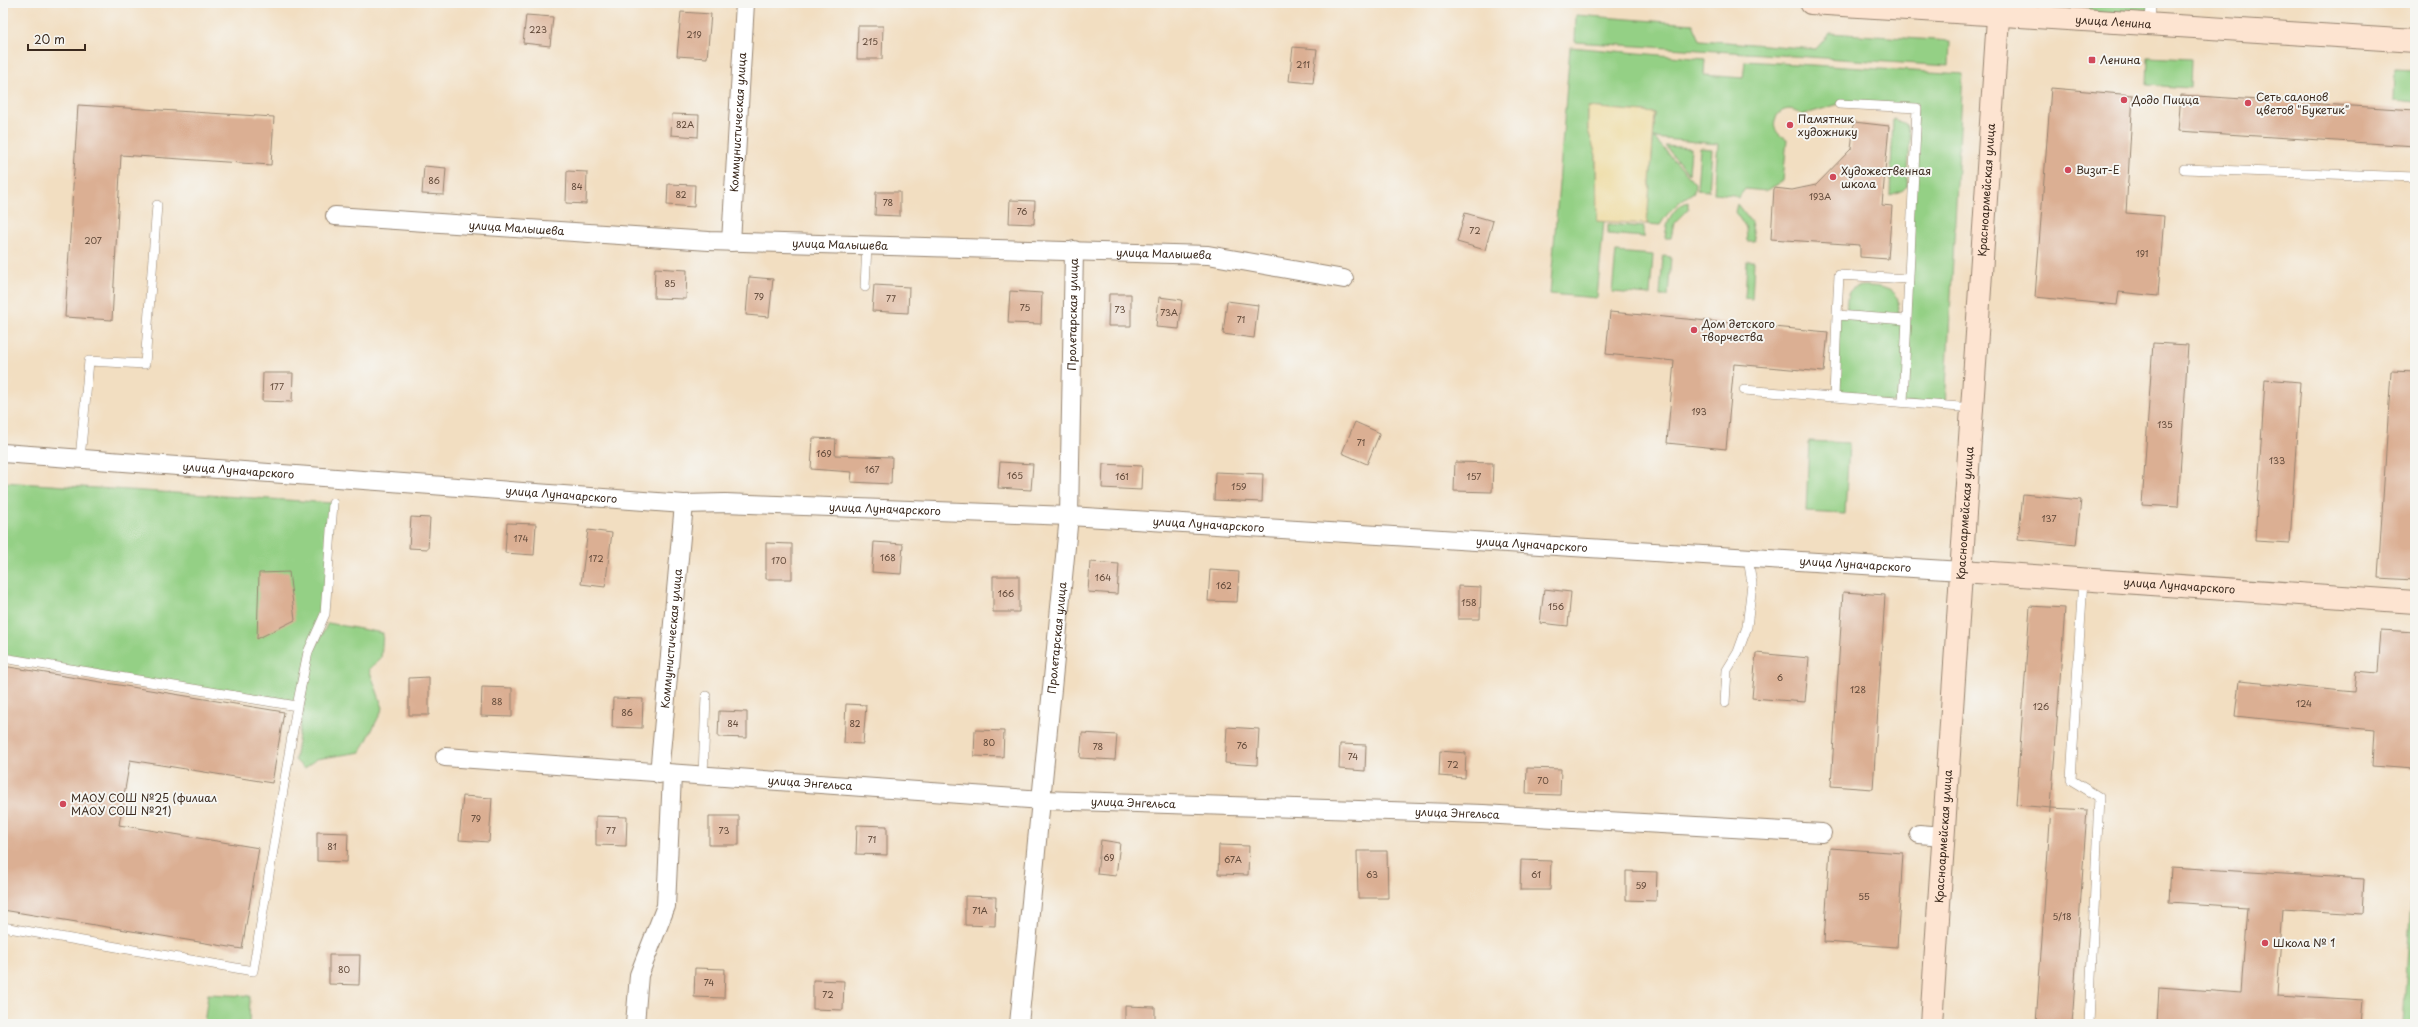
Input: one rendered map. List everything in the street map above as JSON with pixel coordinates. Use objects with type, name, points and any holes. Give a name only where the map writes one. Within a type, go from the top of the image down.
[{"type":"main road","name":"улица Ленина","points":[[1811,3],[1999,9],[2150,24],[2415,41]]},
{"type":"main road","name":"Красноармейская улица","points":[[1931,1024],[1999,9]]},
{"type":"main road","name":"улица Луначарского","points":[[1962,571],[2415,602]]},
{"type":"street","name":"Коммунистическая улица","points":[[731,242],[745,3]]},
{"type":"street","name":"улица Малышева","points":[[335,216],[731,242],[1074,250],[1208,255],[1344,279]]},
{"type":"street","name":"Пролетарская улица","points":[[1019,1024],[1043,800],[1069,516],[1074,250]]},
{"type":"street","name":"улица Луначарского","points":[[3,454],[684,504],[725,503],[1069,516],[1962,571]]},
{"type":"street","name":"Коммунистическая улица","points":[[635,1024],[639,975],[666,906],[666,774],[684,504]]},
{"type":"street","name":"улица Энгельса","points":[[445,757],[1043,800],[1484,814],[1822,833]]},
{"type":"street","points":[[1918,834],[1944,836]]},
{"type":"lane","points":[[2150,24],[2151,3]]},
{"type":"lane","points":[[1839,104],[1917,108],[1903,402]]},
{"type":"lane","points":[[2184,169],[2415,177]]},
{"type":"lane","points":[[80,459],[89,361],[145,364],[157,205]]},
{"type":"lane","points":[[865,287],[867,245]]},
{"type":"lane","points":[[1834,397],[1839,275],[1908,279]]},
{"type":"lane","points":[[1837,315],[1906,320]]},
{"type":"lane","points":[[1744,390],[1972,408]]},
{"type":"lane","points":[[3,927],[253,971],[297,706],[308,652],[326,614],[333,503]]},
{"type":"lane","points":[[1725,703],[1727,670],[1738,652],[1747,627],[1752,584],[1748,558]]},
{"type":"lane","points":[[2083,579],[2072,780],[2099,797],[2089,1024]]},
{"type":"lane","points":[[3,658],[297,706]]},
{"type":"lane","points":[[703,776],[706,696]]},
{"type":"green space","points":[[2045,3],[2151,3],[2150,24],[2044,18]]},
{"type":"green space","points":[[1576,15],[1693,24],[1700,40],[1816,49],[1830,33],[1950,41],[1949,66],[1575,42]]},
{"type":"green space","points":[[1570,47],[1705,59],[1704,75],[1743,78],[1745,61],[1963,74],[1945,406],[1834,397],[1837,315],[1847,315],[1847,301],[1850,291],[1861,286],[1875,286],[1888,289],[1896,295],[1898,300],[1898,319],[1906,320],[1917,108],[1839,104],[1802,115],[1795,110],[1787,109],[1781,112],[1777,116],[1775,128],[1779,134],[1787,139],[1783,181],[1766,191],[1745,189],[1738,198],[1734,195],[1714,193],[1718,144],[1654,138],[1695,183],[1694,192],[1675,206],[1660,225],[1647,224],[1655,113],[1588,107],[1588,130],[1596,155],[1597,221],[1604,221],[1597,298],[1550,294]]},
{"type":"green space","points":[[2148,57],[2191,59],[2190,88],[2147,85]]},
{"type":"green space","points":[[2395,70],[2415,71],[2415,102],[2394,100]]},
{"type":"green space","points":[[1893,119],[1906,124],[1910,138],[1907,186],[1902,191],[1890,195]]},
{"type":"green space","points":[[1665,146],[1691,148],[1689,174]]},
{"type":"green space","points":[[1700,148],[1712,149],[1709,191],[1697,190]]},
{"type":"green space","points":[[1688,202],[1688,209],[1674,223],[1671,238],[1665,238],[1667,226],[1671,216],[1678,208]]},
{"type":"green space","points":[[1737,204],[1751,222],[1755,241],[1747,241],[1746,228],[1735,212]]},
{"type":"green space","points":[[1608,224],[1644,227],[1644,237],[1608,234]]},
{"type":"green space","points":[[1616,252],[1653,255],[1650,295],[1612,292]]},
{"type":"green space","points":[[1663,256],[1671,257],[1668,296],[1660,296]]},
{"type":"green space","points":[[1747,261],[1754,261],[1752,299],[1745,298]]},
{"type":"green space","points":[[1809,441],[1849,443],[1845,514],[1806,512]]},
{"type":"green space","points":[[3,482],[333,503],[325,614],[308,652],[297,706],[3,658]]},
{"type":"green space","points":[[328,623],[383,633],[381,658],[369,669],[383,708],[361,752],[316,759],[304,769],[295,760],[312,654]]},
{"type":"green space","points":[[2415,875],[2415,1024],[2403,1024],[2412,885]]},
{"type":"green space","points":[[208,994],[250,996],[249,1024],[204,1024]]},
{"type":"sand","points":[[1588,107],[1655,113],[1647,224],[1597,221],[1596,155],[1588,130]]},
{"type":"building","points":[[681,12],[711,14],[707,58],[677,56]]},
{"type":"building","points":[[526,15],[553,17],[550,46],[523,43]]},
{"type":"building","points":[[858,26],[883,26],[882,59],[857,59]]},
{"type":"building","points":[[1293,47],[1317,49],[1313,83],[1289,81]]},
{"type":"building","name":"Визит-Е","points":[[2051,88],[2133,95],[2126,213],[2164,216],[2158,296],[2119,292],[2117,305],[2035,297]]},
{"type":"building","points":[[2181,95],[2415,110],[2415,146],[2178,131]]},
{"type":"building","points":[[78,105],[274,117],[271,165],[121,155],[112,320],[65,317]]},
{"type":"building","points":[[672,114],[699,115],[698,137],[671,135]]},
{"type":"building","points":[[1854,122],[1889,126],[1882,205],[1892,206],[1888,259],[1860,257],[1860,245],[1771,239],[1774,188],[1792,190],[1816,185],[1851,149]]},
{"type":"building","points":[[424,166],[446,168],[444,195],[422,194]]},
{"type":"building","points":[[567,171],[587,172],[586,204],[566,203]]},
{"type":"building","points":[[668,184],[695,185],[694,207],[667,205]]},
{"type":"building","points":[[876,192],[900,192],[900,216],[875,215]]},
{"type":"building","points":[[1010,200],[1035,201],[1034,224],[1009,223]]},
{"type":"building","points":[[1465,213],[1493,221],[1485,250],[1457,242]]},
{"type":"building","points":[[655,268],[687,270],[686,299],[654,298]]},
{"type":"building","points":[[749,277],[773,279],[769,317],[746,315]]},
{"type":"building","points":[[874,285],[909,287],[908,313],[872,311]]},
{"type":"building","points":[[1010,291],[1042,293],[1041,324],[1008,323]]},
{"type":"building","points":[[1109,294],[1131,294],[1131,326],[1108,326]]},
{"type":"building","points":[[1159,297],[1182,300],[1179,329],[1156,327]]},
{"type":"building","points":[[1227,301],[1258,305],[1254,338],[1223,334]]},
{"type":"building","points":[[1610,312],[1828,332],[1824,372],[1734,364],[1726,449],[1667,443],[1674,361],[1606,354]]},
{"type":"building","points":[[2153,343],[2188,345],[2178,507],[2142,505]]},
{"type":"building","points":[[2391,371],[2415,372],[2414,580],[2378,578]]},
{"type":"building","points":[[263,373],[293,373],[292,402],[262,401]]},
{"type":"building","points":[[2265,379],[2300,382],[2290,543],[2255,541]]},
{"type":"building","points":[[1355,422],[1380,433],[1367,464],[1342,453]]},
{"type":"building","points":[[813,438],[836,439],[835,455],[892,457],[891,484],[851,482],[852,472],[811,469]]},
{"type":"building","points":[[1000,462],[1033,464],[1031,490],[998,488]]},
{"type":"building","points":[[1455,462],[1493,463],[1492,492],[1454,491]]},
{"type":"building","points":[[1103,464],[1142,466],[1141,490],[1102,488]]},
{"type":"building","points":[[1215,472],[1263,474],[1262,502],[1214,500]]},
{"type":"building","points":[[2023,494],[2081,500],[2076,545],[2018,539]]},
{"type":"building","points":[[411,517],[430,518],[428,549],[409,548]]},
{"type":"building","points":[[507,523],[536,524],[534,555],[505,553]]},
{"type":"building","points":[[588,530],[612,533],[605,587],[581,584]]},
{"type":"building","points":[[874,542],[903,544],[901,574],[872,572]]},
{"type":"building","points":[[766,543],[792,544],[792,579],[766,579]]},
{"type":"building","points":[[1090,562],[1119,564],[1117,594],[1088,592]]},
{"type":"building","points":[[1210,570],[1239,572],[1237,602],[1208,601]]},
{"type":"building","points":[[289,572],[295,620],[257,639],[259,573]]},
{"type":"building","points":[[993,576],[1019,576],[1019,612],[993,612]]},
{"type":"building","points":[[1458,586],[1481,587],[1480,619],[1458,619]]},
{"type":"building","points":[[1544,589],[1571,592],[1568,626],[1540,623]]},
{"type":"building","points":[[1843,592],[1885,595],[1873,789],[1831,786]]},
{"type":"building","points":[[2030,606],[2065,608],[2051,808],[2016,805]]},
{"type":"building","points":[[2381,630],[2415,632],[2414,769],[2372,766],[2374,730],[2235,716],[2239,681],[2354,692],[2356,671],[2378,673]]},
{"type":"building","points":[[1756,653],[1809,658],[1805,702],[1752,698]]},
{"type":"building","name":"МАОУ СОШ №25 (филиал МАОУ СОШ №21)","points":[[3,666],[284,712],[272,783],[130,760],[119,825],[259,848],[242,949],[3,910]]},
{"type":"building","points":[[429,677],[429,715],[409,715],[409,678]]},
{"type":"building","points":[[482,687],[512,688],[512,717],[481,716]]},
{"type":"building","points":[[613,698],[643,699],[642,728],[612,727]]},
{"type":"building","points":[[846,704],[866,705],[863,744],[844,743]]},
{"type":"building","points":[[719,711],[747,712],[747,738],[718,737]]},
{"type":"building","points":[[1227,727],[1259,729],[1257,765],[1225,763]]},
{"type":"building","points":[[975,730],[1004,731],[1003,757],[974,756]]},
{"type":"building","points":[[1082,733],[1117,735],[1115,760],[1080,758]]},
{"type":"building","points":[[1340,744],[1366,745],[1365,771],[1339,769]]},
{"type":"building","points":[[1440,751],[1466,753],[1465,778],[1439,776]]},
{"type":"building","points":[[1527,768],[1561,769],[1560,795],[1526,794]]},
{"type":"building","points":[[463,796],[492,798],[489,842],[459,840]]},
{"type":"building","points":[[2051,808],[2087,810],[2072,1024],[2036,1024]]},
{"type":"building","points":[[596,816],[627,817],[626,846],[596,845]]},
{"type":"building","points":[[709,816],[739,816],[739,845],[709,845]]},
{"type":"building","points":[[857,825],[887,826],[887,855],[856,854]]},
{"type":"building","points":[[317,832],[348,833],[347,862],[317,861]]},
{"type":"building","points":[[1101,840],[1120,843],[1116,876],[1097,874]]},
{"type":"building","points":[[1219,845],[1249,846],[1248,875],[1218,874]]},
{"type":"building","points":[[1830,848],[1903,853],[1897,947],[1824,942]]},
{"type":"building","points":[[1357,851],[1387,851],[1388,898],[1358,898]]},
{"type":"building","points":[[1521,860],[1551,861],[1550,890],[1520,890]]},
{"type":"building","points":[[2171,867],[2364,879],[2362,914],[2283,909],[2277,995],[2363,1000],[2361,1024],[2157,1024],[2159,987],[2241,993],[2247,907],[2169,902]]},
{"type":"building","points":[[1626,871],[1657,872],[1656,901],[1626,900]]},
{"type":"building","points":[[965,896],[996,897],[995,926],[965,925]]},
{"type":"building","points":[[329,955],[360,955],[359,985],[329,984]]},
{"type":"building","points":[[695,968],[725,969],[724,998],[694,997]]},
{"type":"building","points":[[813,980],[844,981],[843,1010],[813,1009]]},
{"type":"building","points":[[1125,1006],[1155,1007],[1155,1024],[1125,1024]]},
{"type":"place","name":"Ленина","points":[[2092,60]]},
{"type":"place","name":"Додо Пицца","points":[[2124,100]]},
{"type":"place","name":"Сеть салонов цветов \"Букетик\"","points":[[2248,103]]},
{"type":"place","name":"Памятник художнику","points":[[1790,125]]},
{"type":"place","name":"Визит-Е","points":[[2068,170]]},
{"type":"place","name":"Художественная школа","points":[[1833,177]]},
{"type":"place","name":"Дом детского творчества","points":[[1694,330]]},
{"type":"place","name":"МАОУ СОШ №25 (филиал МАОУ СОШ №21)","points":[[63,804]]},
{"type":"place","name":"Школа № 1","points":[[2265,943]]}]
